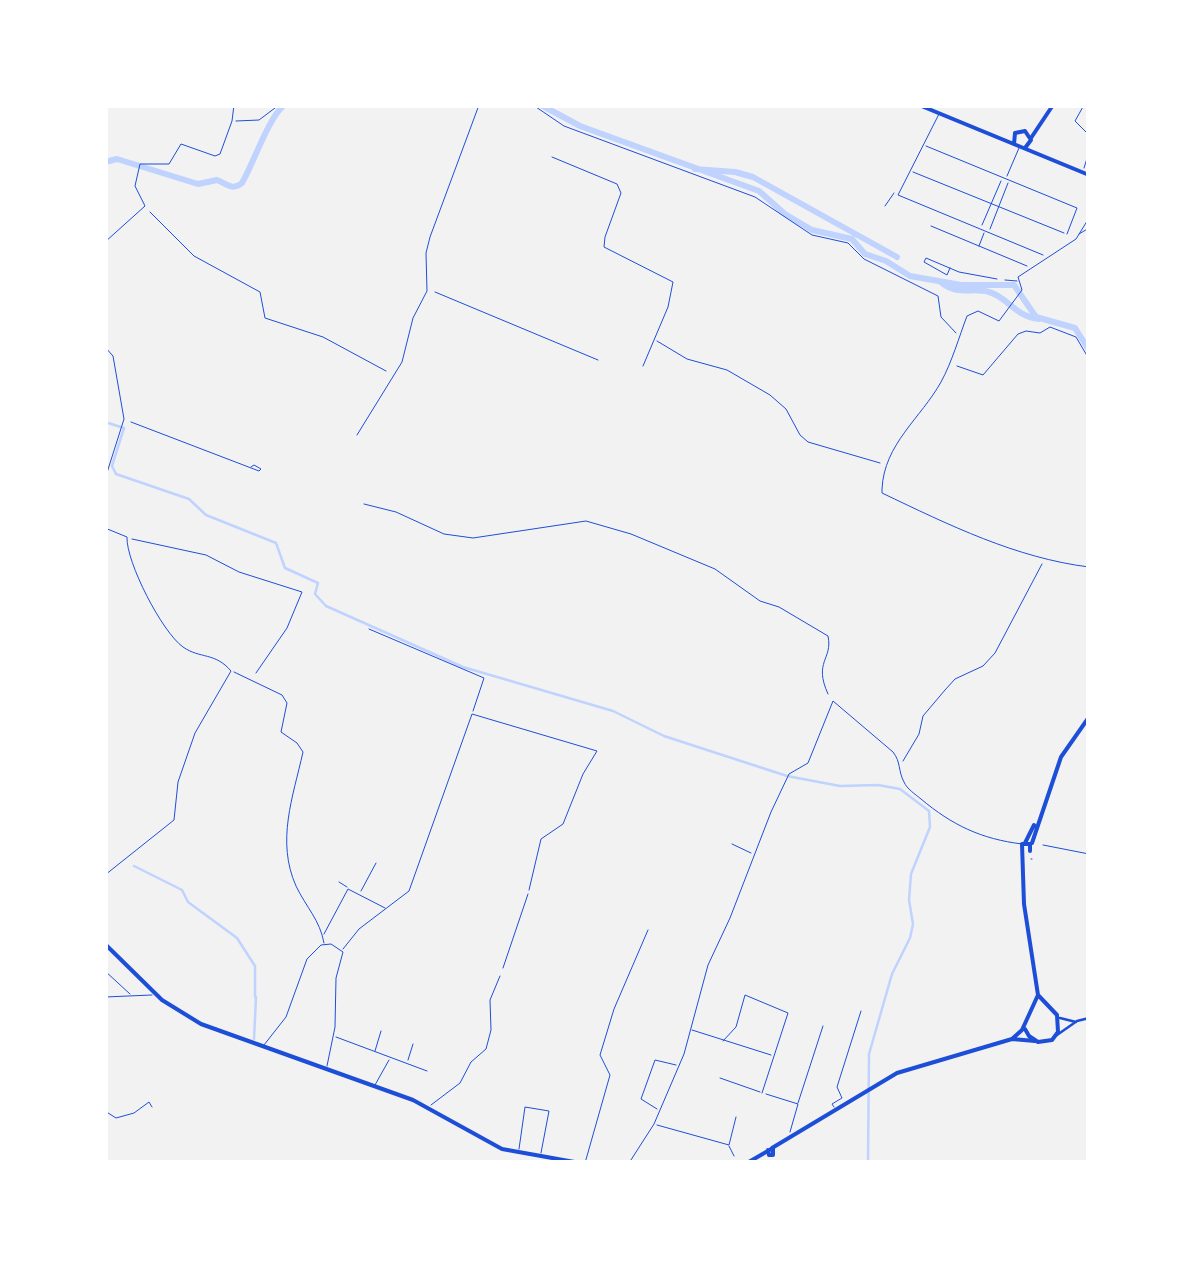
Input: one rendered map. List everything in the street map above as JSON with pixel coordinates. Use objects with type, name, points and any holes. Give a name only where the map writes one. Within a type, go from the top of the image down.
[{"type":"main road","points":[[919,105],[1086,174]]},
{"type":"main road","points":[[1018,147],[1031,140],[1053,105]]},
{"type":"main road","points":[[998,138],[1025,131],[1043,120]]},
{"type":"main road","points":[[1025,131],[1040,155]]},
{"type":"main road","points":[[1014,134],[1018,147]]},
{"type":"main road","points":[[1012,1039],[1025,1024],[1038,995],[1023,885],[1022,847],[1060,757],[1088,719]]},
{"type":"main road","points":[[1023,885],[1025,858],[1031,854],[1038,816]]},
{"type":"main road","points":[[1022,847],[1031,854]]},
{"type":"main road","points":[[1022,847],[1031,854]]},
{"type":"main road","points":[[105,944],[156,994],[201,1024],[428,1107],[495,1146],[583,1163]]},
{"type":"main road","points":[[747,1163],[771,1152],[873,1085],[911,1068],[1012,1039],[1048,1042],[1060,1028],[1057,1016],[1038,995]]},
{"type":"main road","points":[[1032,1011],[1049,1009]]},
{"type":"main road","points":[[1025,1024],[1026,1032],[1035,1041]]},
{"type":"main road","points":[[771,1152],[773,1163]]},
{"type":"street","points":[[105,242],[146,206],[134,186],[139,165],[168,164],[181,144],[215,156],[220,154],[234,105]]},
{"type":"street","points":[[232,121],[254,121],[279,105]]},
{"type":"street","points":[[357,435],[402,362],[413,318],[427,288],[428,244],[479,105]]},
{"type":"street","points":[[1084,105],[1075,121],[1089,134]]},
{"type":"street","points":[[886,206],[898,194],[940,114]]},
{"type":"street","points":[[925,146],[1077,208],[1066,234]]},
{"type":"street","points":[[985,230],[999,205],[1018,147]]},
{"type":"street","points":[[1086,174],[1089,152]]},
{"type":"street","points":[[910,171],[1076,238]]},
{"type":"street","points":[[979,246],[992,202],[1006,179]]},
{"type":"street","points":[[898,194],[1046,256]]},
{"type":"street","points":[[1017,281],[1030,267],[1076,238],[1089,218]]},
{"type":"street","points":[[931,226],[1030,267]]},
{"type":"street","points":[[1079,234],[1089,228]]},
{"type":"street","points":[[1006,280],[1017,281]]},
{"type":"street","points":[[1017,281],[1021,292],[999,321],[976,310],[968,316],[942,381],[900,437],[885,467],[882,493],[943,523],[1043,561],[1089,568]]},
{"type":"street","points":[[105,347],[113,356],[124,419],[105,479]]},
{"type":"street","points":[[105,528],[127,537],[126,551],[160,620],[181,645],[223,661],[231,671],[286,700],[280,732],[303,752],[285,842],[296,885],[316,915],[324,944]]},
{"type":"street","points":[[900,762],[907,758],[919,734],[923,716],[951,682],[983,666],[995,652],[1043,561]]},
{"type":"street","points":[[1087,598],[1089,593]]},
{"type":"street","points":[[326,1069],[334,1036],[336,978],[342,949],[409,891],[484,678],[369,629]]},
{"type":"street","points":[[105,875],[174,820],[178,782],[195,733],[231,671]]},
{"type":"street","points":[[629,1163],[660,1110],[690,1030],[708,964],[788,776],[808,763],[832,702],[900,762],[908,788],[947,821],[1022,847]]},
{"type":"street","points":[[472,714],[598,752],[579,782],[563,824],[542,839],[528,890]]},
{"type":"street","points":[[1043,845],[1089,854]]},
{"type":"street","points":[[359,894],[376,863]]},
{"type":"street","points":[[338,882],[387,910]]},
{"type":"street","points":[[322,934],[350,888]]},
{"type":"street","points":[[583,1163],[610,1075],[600,1055],[614,1008],[648,930]]},
{"type":"street","points":[[324,944],[342,949]]},
{"type":"street","points":[[264,1046],[288,1013],[307,959],[324,944]]},
{"type":"street","points":[[105,971],[132,997]]},
{"type":"street","points":[[428,1107],[460,1083],[472,1062],[486,1050],[491,1030],[490,1000],[500,976]]},
{"type":"street","points":[[105,997],[156,994]]},
{"type":"street","points":[[723,1041],[736,1027],[745,995],[788,1013],[762,1093]]},
{"type":"street","points":[[835,1108],[832,1104],[842,1098],[837,1088],[861,1011]]},
{"type":"street","points":[[1057,1016],[1077,1022]]},
{"type":"street","points":[[1056,1036],[1089,1018]]},
{"type":"street","points":[[792,1136],[790,1124],[824,1026]]},
{"type":"street","points":[[690,1030],[774,1056]]},
{"type":"street","points":[[374,1052],[381,1031]]},
{"type":"street","points":[[334,1036],[428,1070]]},
{"type":"street","points":[[406,1064],[413,1044]]},
{"type":"street","points":[[374,1086],[388,1057]]},
{"type":"street","points":[[660,1110],[641,1101],[654,1060],[678,1066]]},
{"type":"street","points":[[720,1078],[798,1104]]},
{"type":"street","points":[[105,1112],[116,1118],[138,1111],[149,1102],[152,1107]]},
{"type":"street","points":[[518,1152],[525,1108],[548,1111],[535,1163]]},
{"type":"street","points":[[734,1156],[729,1145],[736,1117]]},
{"type":"street","points":[[654,1124],[729,1145]]},
{"type":"street","points":[[790,1124],[792,1136]]},
{"type":"path","points":[[533,105],[564,126],[755,197],[772,212],[812,235],[851,245],[864,259],[938,296],[940,317],[960,336]]},
{"type":"path","points":[[552,157],[620,186],[604,247],[672,282],[668,307],[643,366]]},
{"type":"path","points":[[146,206],[194,256],[260,292],[265,318],[323,337],[394,375]]},
{"type":"path","points":[[950,268],[947,275],[924,262],[926,258],[970,275],[1006,280]]},
{"type":"path","points":[[427,288],[598,360]]},
{"type":"path","points":[[948,363],[983,375],[1018,334],[1038,333],[1050,326],[1076,337],[1089,359]]},
{"type":"path","points":[[654,341],[686,359],[727,370],[770,396],[786,409],[808,442],[885,467]]},
{"type":"path","points":[[124,419],[251,467]]},
{"type":"path","points":[[364,504],[396,512],[444,534],[473,538],[586,521],[714,569],[760,600],[828,636],[830,646],[821,666],[821,678],[832,702]]},
{"type":"path","points":[[127,537],[206,555],[239,572],[302,592],[288,628],[251,680]]},
{"type":"path","points":[[732,844],[754,854]]},
{"type":"path","points":[[500,976],[528,890]]},
{"type":"waterway","points":[[105,162],[117,159],[198,184],[217,180],[235,186],[242,183],[267,130],[284,105]]},
{"type":"waterway","points":[[541,105],[580,126],[759,191],[785,214],[812,230],[852,239],[865,254],[910,276],[961,285],[1014,285],[1036,317],[1075,328],[1089,350]]},
{"type":"waterway","points":[[695,169],[753,177],[897,257]]},
{"type":"waterway","points":[[942,283],[954,289],[989,292],[1023,314],[1039,319]]},
{"type":"waterway","points":[[105,422],[124,428],[112,466],[116,474],[189,499],[206,515],[276,543],[285,568],[318,583],[315,594],[326,606],[463,667],[613,711],[664,736],[787,776],[840,786],[900,789],[929,811],[930,827],[911,874],[910,938],[892,974],[869,1054],[868,1163]]},
{"type":"waterway","points":[[134,866],[182,890],[188,902],[237,938],[255,966],[255,997]]},
{"type":"waterway","points":[[254,1039],[256,997]]}]
